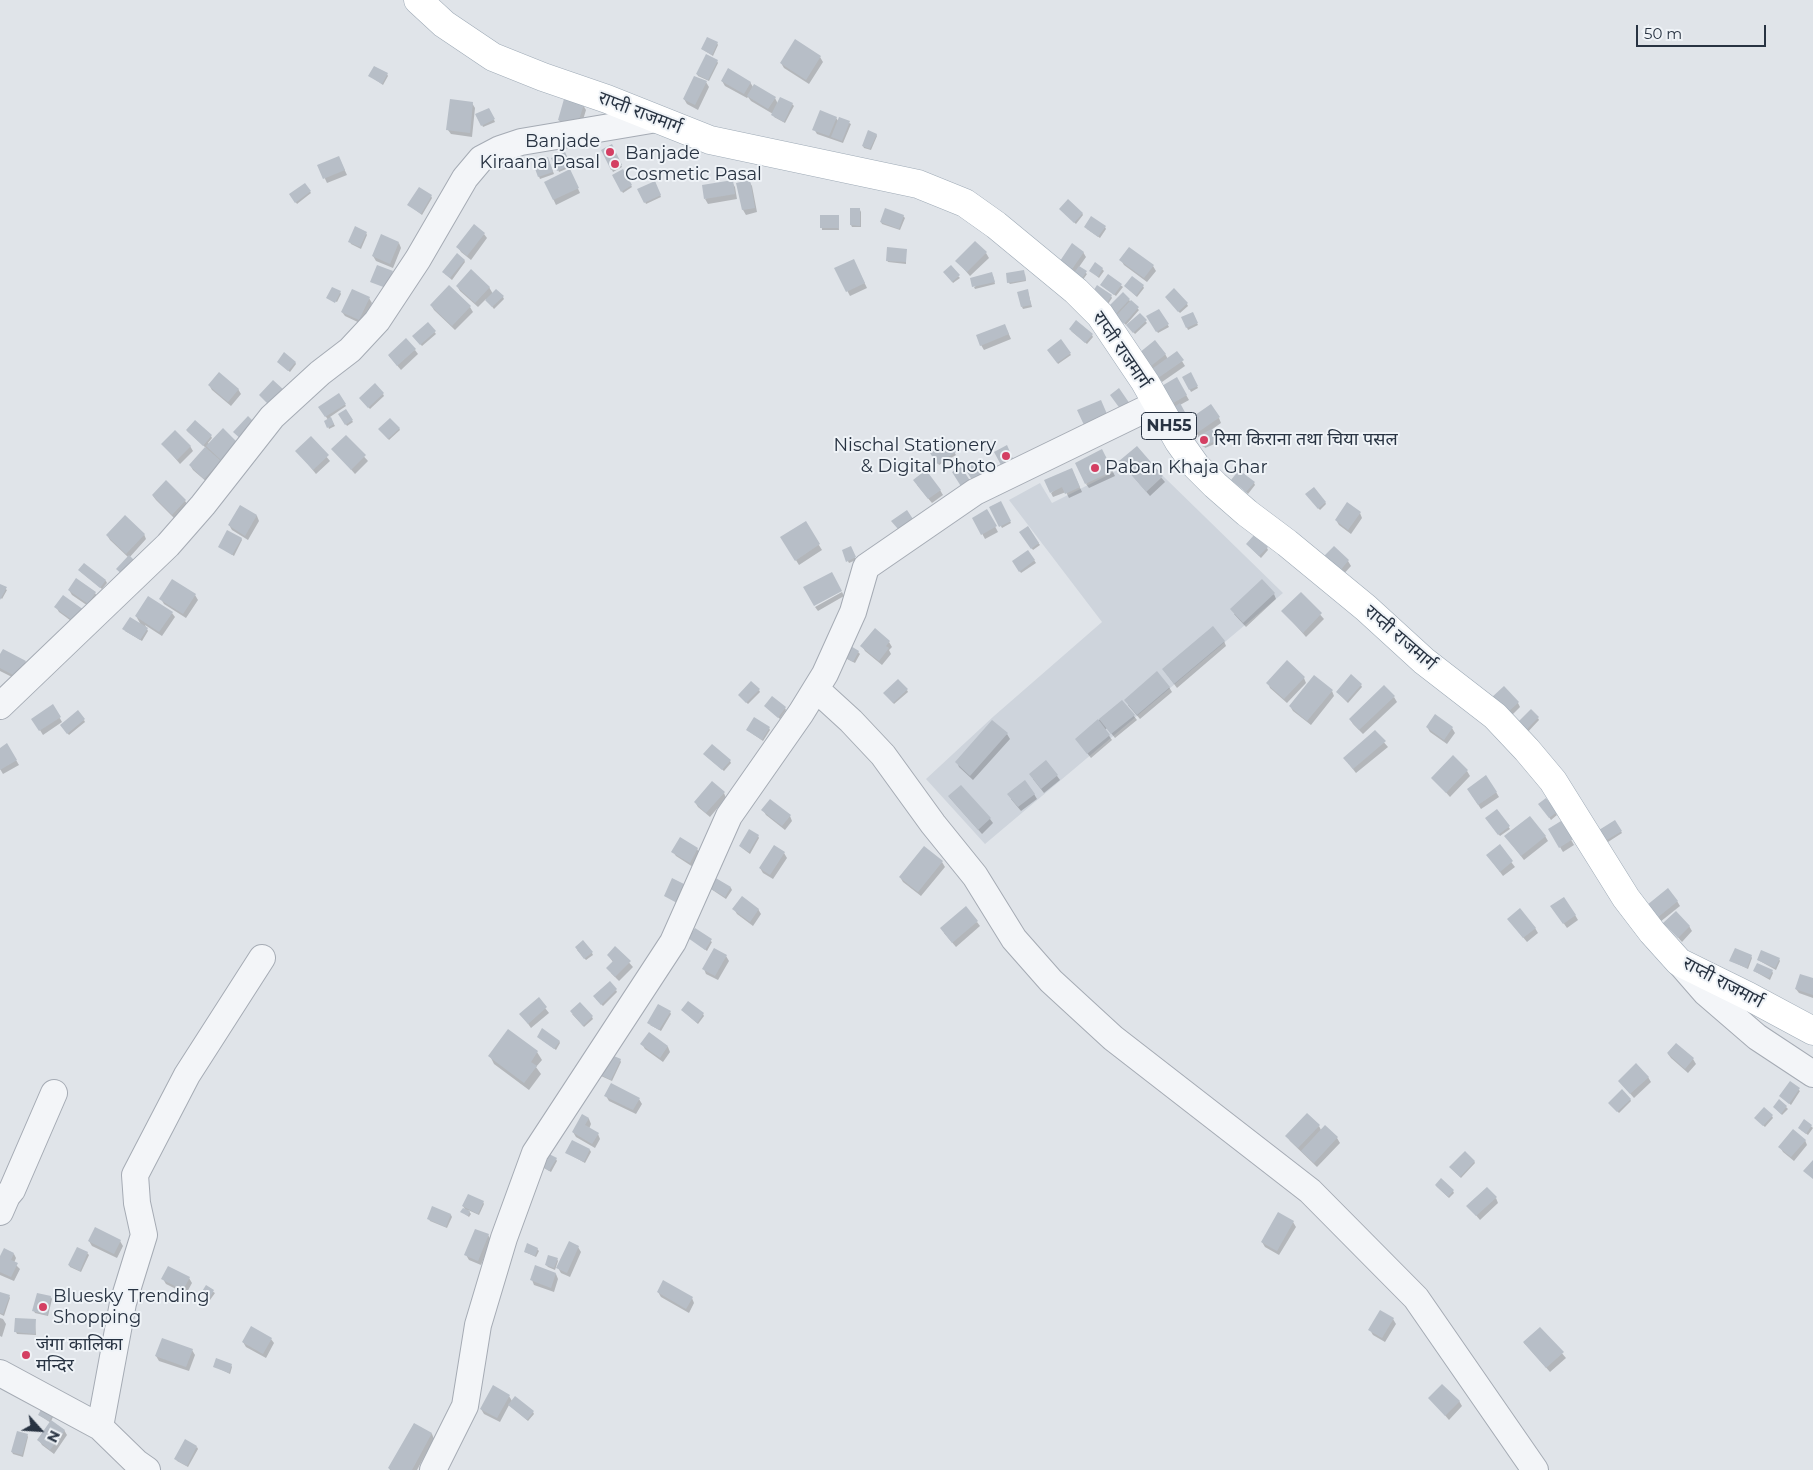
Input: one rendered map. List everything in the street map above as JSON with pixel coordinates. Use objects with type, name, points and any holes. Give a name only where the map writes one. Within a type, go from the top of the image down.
[{"type":"main road","name":"राप्ती राजमार्ग","points":[[418,0],[444,24],[493,57],[543,77],[607,99],[710,140],[918,184],[965,203],[996,225],[1076,291],[1100,315],[1145,382],[1179,442],[1196,466],[1214,485],[1366,608],[1424,661],[1495,716],[1528,750],[1553,781],[1626,898],[1652,932],[1680,962],[1813,1031]]},
{"type":"street","points":[[0,706],[168,545],[203,505],[272,417],[320,372],[350,350],[378,321],[418,259],[465,178],[480,159],[500,149],[521,142],[657,119]]},
{"type":"street","points":[[433,1470],[465,1406],[478,1325],[504,1238],[535,1153],[673,942],[729,816],[816,689],[853,612],[866,567],[975,492],[1156,404]]},
{"type":"street","points":[[816,689],[884,755],[933,824],[975,876],[1014,939],[1051,981],[1113,1038],[1184,1091],[1221,1123],[1310,1191],[1416,1298],[1535,1470]]},
{"type":"street","points":[[100,1427],[124,1303],[144,1235],[137,1203],[135,1175],[186,1075],[262,958]]},
{"type":"street","points":[[1680,962],[1706,993],[1757,1037],[1813,1074]]},
{"type":"street","points":[[0,1212],[7,1196],[12,1190],[54,1093]]},
{"type":"street","points":[[0,1373],[100,1427],[137,1463],[147,1470]]},
{"type":"shaded area","points":[[1124,467],[1146,492],[1163,476],[1283,593],[985,844],[926,779],[994,716],[1102,622],[1009,500],[1040,483],[1052,503]]},
{"type":"building","points":[[707,37],[718,42],[712,55],[701,49]]},
{"type":"building","points":[[795,39],[821,56],[806,80],[780,63]]},
{"type":"building","points":[[706,54],[718,60],[708,80],[696,74]]},
{"type":"building","points":[[374,66],[388,73],[382,84],[368,76]]},
{"type":"building","points":[[728,68],[751,82],[744,94],[721,81]]},
{"type":"building","points":[[694,76],[707,81],[695,105],[683,99]]},
{"type":"building","points":[[754,84],[776,97],[768,109],[747,96]]},
{"type":"building","points":[[780,97],[793,103],[784,122],[771,115]]},
{"type":"building","points":[[450,99],[473,102],[470,133],[446,130]]},
{"type":"building","points":[[564,99],[584,104],[577,126],[558,120]]},
{"type":"building","points":[[489,108],[495,119],[481,126],[475,114]]},
{"type":"building","points":[[820,110],[837,117],[829,136],[812,130]]},
{"type":"building","points":[[839,117],[850,121],[842,141],[831,137]]},
{"type":"building","points":[[868,130],[877,134],[870,149],[862,146]]},
{"type":"building","points":[[612,144],[622,165],[611,170],[601,150]]},
{"type":"building","points":[[565,152],[571,165],[557,171],[551,158]]},
{"type":"building","points":[[339,156],[345,170],[323,179],[317,165]]},
{"type":"building","points":[[548,157],[553,172],[538,177],[533,163]]},
{"type":"building","points":[[570,169],[579,188],[553,200],[544,182]]},
{"type":"building","points":[[623,169],[632,185],[621,192],[612,175]]},
{"type":"building","points":[[733,180],[735,194],[704,199],[702,185]]},
{"type":"building","points":[[750,180],[755,208],[742,210],[736,183]]},
{"type":"building","points":[[655,181],[661,195],[644,203],[637,189]]},
{"type":"building","points":[[305,183],[311,191],[295,203],[289,194]]},
{"type":"building","points":[[419,187],[432,195],[421,214],[407,205]]},
{"type":"building","points":[[1068,199],[1083,213],[1074,223],[1059,209]]},
{"type":"building","points":[[850,208],[860,208],[860,226],[850,225]]},
{"type":"building","points":[[885,208],[904,215],[899,229],[880,222]]},
{"type":"building","points":[[820,215],[839,215],[839,228],[820,228]]},
{"type":"building","points":[[1091,216],[1106,226],[1098,237],[1084,227]]},
{"type":"building","points":[[474,224],[485,233],[467,256],[456,247]]},
{"type":"building","points":[[355,226],[367,232],[360,247],[348,242]]},
{"type":"building","points":[[381,234],[399,242],[390,264],[372,256]]},
{"type":"building","points":[[975,241],[987,252],[967,272],[955,261]]},
{"type":"building","points":[[1072,243],[1084,252],[1070,272],[1058,264]]},
{"type":"building","points":[[887,247],[907,249],[906,262],[886,261]]},
{"type":"building","points":[[1129,247],[1154,265],[1144,278],[1119,260]]},
{"type":"building","points":[[457,253],[465,260],[450,278],[442,272]]},
{"type":"building","points":[[854,259],[865,283],[846,292],[834,268]]},
{"type":"building","points":[[1095,262],[1103,268],[1098,277],[1089,271]]},
{"type":"building","points":[[377,265],[393,271],[386,288],[370,282]]},
{"type":"building","points":[[951,265],[960,275],[952,282],[943,272]]},
{"type":"building","points":[[1079,266],[1087,271],[1079,283],[1071,277]]},
{"type":"building","points":[[471,269],[490,287],[475,303],[456,286]]},
{"type":"building","points":[[1024,270],[1026,280],[1007,283],[1006,273]]},
{"type":"building","points":[[992,272],[995,282],[972,287],[970,278]]},
{"type":"building","points":[[1108,274],[1122,284],[1114,295],[1100,285]]},
{"type":"building","points":[[1132,276],[1144,285],[1136,296],[1124,286]]},
{"type":"building","points":[[449,285],[471,306],[452,326],[430,305]]},
{"type":"building","points":[[1097,285],[1112,295],[1107,303],[1092,293]]},
{"type":"building","points":[[332,287],[341,291],[335,303],[326,298]]},
{"type":"building","points":[[1174,288],[1188,303],[1178,312],[1165,297]]},
{"type":"building","points":[[352,289],[370,297],[359,320],[341,312]]},
{"type":"building","points":[[496,289],[504,296],[492,307],[485,300]]},
{"type":"building","points":[[1028,289],[1031,305],[1021,307],[1017,292]]},
{"type":"building","points":[[1123,292],[1130,299],[1112,318],[1105,310]]},
{"type":"building","points":[[1131,300],[1139,307],[1124,324],[1116,316]]},
{"type":"building","points":[[1159,309],[1169,324],[1156,332],[1146,316]]},
{"type":"building","points":[[1193,312],[1198,323],[1186,328],[1181,317]]},
{"type":"building","points":[[1140,313],[1147,320],[1133,333],[1126,325]]},
{"type":"building","points":[[1076,320],[1093,334],[1085,343],[1069,329]]},
{"type":"building","points":[[428,322],[436,331],[420,345],[412,336]]},
{"type":"building","points":[[1005,324],[1009,334],[980,346],[976,335]]},
{"type":"building","points":[[406,338],[416,349],[397,366],[388,355]]},
{"type":"building","points":[[1061,339],[1071,353],[1057,363],[1047,350]]},
{"type":"building","points":[[1155,340],[1166,354],[1151,366],[1139,353]]},
{"type":"building","points":[[1177,351],[1184,360],[1158,378],[1152,369]]},
{"type":"building","points":[[284,352],[296,362],[288,371],[277,362]]},
{"type":"building","points":[[219,372],[239,389],[228,402],[208,385]]},
{"type":"building","points":[[1191,372],[1198,386],[1189,390],[1182,377]]},
{"type":"building","points":[[1177,377],[1187,395],[1170,405],[1160,387]]},
{"type":"building","points":[[273,380],[285,391],[270,406],[259,395]]},
{"type":"building","points":[[375,383],[384,393],[368,408],[359,398]]},
{"type":"building","points":[[1119,388],[1130,404],[1121,410],[1110,395]]},
{"type":"building","points":[[339,393],[346,404],[325,417],[318,407]]},
{"type":"building","points":[[1101,400],[1107,414],[1084,425],[1077,410]]},
{"type":"building","points":[[1180,403],[1186,414],[1178,418],[1173,408]]},
{"type":"building","points":[[1211,404],[1220,417],[1197,433],[1188,420]]},
{"type":"building","points":[[346,409],[353,420],[345,425],[338,414]]},
{"type":"building","points":[[248,416],[258,426],[243,441],[233,432]]},
{"type":"building","points":[[331,417],[334,424],[327,428],[324,421]]},
{"type":"building","points":[[390,418],[400,428],[388,439],[378,429]]},
{"type":"building","points":[[195,420],[212,435],[203,446],[186,430]]},
{"type":"building","points":[[223,428],[238,443],[222,461],[206,446]]},
{"type":"building","points":[[1212,429],[1217,440],[1203,447],[1198,436]]},
{"type":"building","points":[[175,430],[191,446],[177,460],[161,444]]},
{"type":"building","points":[[346,435],[366,455],[351,470],[331,449]]},
{"type":"building","points":[[311,436],[329,455],[313,470],[295,451]]},
{"type":"building","points":[[949,441],[956,452],[937,464],[930,453]]},
{"type":"building","points":[[1007,445],[1013,459],[1001,465],[994,452]]},
{"type":"building","points":[[1137,446],[1163,476],[1146,492],[1119,461]]},
{"type":"building","points":[[205,447],[221,461],[204,479],[189,465]]},
{"type":"building","points":[[1102,449],[1113,471],[1085,484],[1075,463]]},
{"type":"building","points":[[974,462],[982,474],[972,480],[964,467]]},
{"type":"building","points":[[961,467],[971,482],[962,488],[952,472]]},
{"type":"building","points":[[1072,468],[1080,487],[1065,494],[1062,487],[1050,493],[1044,480]]},
{"type":"building","points":[[926,470],[941,490],[928,499],[913,480]]},
{"type":"building","points":[[1239,470],[1255,482],[1246,492],[1231,480]]},
{"type":"building","points":[[166,480],[186,500],[172,515],[152,495]]},
{"type":"building","points":[[1314,487],[1326,502],[1318,509],[1305,494]]},
{"type":"building","points":[[1001,501],[1011,521],[999,527],[989,507]]},
{"type":"building","points":[[1347,502],[1361,512],[1348,530],[1335,520]]},
{"type":"building","points":[[240,505],[257,515],[245,536],[228,525]]},
{"type":"building","points":[[987,509],[997,526],[981,535],[972,518]]},
{"type":"building","points":[[907,510],[913,519],[898,529],[891,521]]},
{"type":"building","points":[[125,515],[145,534],[126,554],[106,535]]},
{"type":"building","points":[[806,521],[820,544],[795,561],[780,537]]},
{"type":"building","points":[[1028,526],[1039,543],[1031,549],[1019,532]]},
{"type":"building","points":[[227,530],[242,538],[232,555],[218,547]]},
{"type":"building","points":[[1254,535],[1268,547],[1259,556],[1246,544]]},
{"type":"building","points":[[851,546],[856,557],[846,562],[842,550]]},
{"type":"building","points":[[1334,546],[1349,560],[1338,573],[1322,558]]},
{"type":"building","points":[[1028,550],[1035,560],[1019,572],[1012,561]]},
{"type":"building","points":[[129,555],[136,562],[123,575],[116,569]]},
{"type":"building","points":[[84,563],[106,580],[100,588],[78,570]]},
{"type":"building","points":[[832,572],[842,591],[814,606],[803,587]]},
{"type":"building","points":[[76,578],[96,592],[88,604],[68,590]]},
{"type":"building","points":[[172,579],[196,594],[183,614],[159,599]]},
{"type":"building","points":[[1262,579],[1275,593],[1243,623],[1230,609]]},
{"type":"building","points":[[0,584],[7,587],[0,600]]},
{"type":"building","points":[[1301,592],[1322,613],[1303,633],[1281,611]]},
{"type":"building","points":[[63,595],[84,610],[75,622],[54,607]]},
{"type":"building","points":[[148,596],[173,612],[159,632],[135,616]]},
{"type":"building","points":[[130,617],[148,628],[140,640],[122,629]]},
{"type":"building","points":[[1213,626],[1225,641],[1174,684],[1162,669]]},
{"type":"building","points":[[875,628],[890,641],[886,646],[889,648],[879,661],[860,646]]},
{"type":"building","points":[[849,645],[859,651],[853,662],[843,656]]},
{"type":"building","points":[[3,649],[26,661],[17,677],[0,668],[0,654]]},
{"type":"building","points":[[1287,660],[1305,677],[1284,699],[1266,683]]},
{"type":"building","points":[[1157,671],[1170,687],[1137,715],[1124,700]]},
{"type":"building","points":[[1351,674],[1362,684],[1347,701],[1336,692]]},
{"type":"building","points":[[1314,675],[1333,690],[1307,721],[1289,706]]},
{"type":"building","points":[[898,679],[908,689],[893,703],[883,693]]},
{"type":"building","points":[[751,681],[760,689],[746,703],[738,695]]},
{"type":"building","points":[[1384,685],[1395,696],[1359,730],[1349,719]]},
{"type":"building","points":[[1504,686],[1519,702],[1506,714],[1491,698]]},
{"type":"building","points":[[772,696],[786,707],[778,718],[764,706]]},
{"type":"building","points":[[1122,700],[1135,715],[1111,734],[1099,719]]},
{"type":"building","points":[[53,704],[61,717],[39,731],[31,719]]},
{"type":"building","points":[[1531,709],[1539,717],[1523,733],[1515,725]]},
{"type":"building","points":[[78,710],[85,719],[67,734],[60,725]]},
{"type":"building","points":[[1435,714],[1453,727],[1444,740],[1426,727]]},
{"type":"building","points":[[754,717],[770,727],[762,740],[746,730]]},
{"type":"building","points":[[1098,719],[1110,735],[1087,754],[1075,739]]},
{"type":"building","points":[[992,720],[1008,733],[970,776],[955,762]]},
{"type":"building","points":[[1375,730],[1386,741],[1353,769],[1343,758]]},
{"type":"building","points":[[7,743],[17,760],[0,770],[0,748]]},
{"type":"building","points":[[712,744],[731,760],[722,770],[703,754]]},
{"type":"building","points":[[1453,755],[1468,770],[1446,793],[1431,778]]},
{"type":"building","points":[[1046,760],[1058,775],[1041,789],[1029,774]]},
{"type":"building","points":[[1486,775],[1497,792],[1478,805],[1467,789]]},
{"type":"building","points":[[1025,780],[1035,794],[1018,807],[1007,794]]},
{"type":"building","points":[[712,781],[725,792],[706,813],[694,802]]},
{"type":"building","points":[[961,785],[991,818],[978,830],[948,796]]},
{"type":"building","points":[[1546,798],[1557,812],[1549,818],[1538,804]]},
{"type":"building","points":[[770,799],[791,815],[782,826],[761,810]]},
{"type":"building","points":[[1497,809],[1510,826],[1498,835],[1485,818]]},
{"type":"building","points":[[1530,816],[1546,836],[1521,856],[1504,836]]},
{"type":"building","points":[[1615,820],[1622,831],[1605,841],[1599,830]]},
{"type":"building","points":[[1561,821],[1573,839],[1559,848],[1548,829]]},
{"type":"building","points":[[749,829],[759,835],[749,852],[739,846]]},
{"type":"building","points":[[680,837],[698,848],[690,863],[671,852]]},
{"type":"building","points":[[1500,844],[1513,861],[1500,872],[1486,855]]},
{"type":"building","points":[[774,845],[785,852],[770,875],[759,868]]},
{"type":"building","points":[[924,846],[943,861],[918,892],[899,877]]},
{"type":"building","points":[[714,877],[731,887],[725,897],[708,887]]},
{"type":"building","points":[[672,878],[686,885],[677,903],[664,896]]},
{"type":"building","points":[[1668,888],[1678,901],[1657,918],[1647,905]]},
{"type":"building","points":[[742,896],[759,909],[750,922],[732,909]]},
{"type":"building","points":[[1564,897],[1576,915],[1563,924],[1550,906]]},
{"type":"building","points":[[966,906],[978,921],[952,943],[940,928]]},
{"type":"building","points":[[1520,908],[1536,928],[1523,938],[1507,919]]},
{"type":"building","points":[[1676,911],[1690,926],[1678,938],[1663,923]]},
{"type":"building","points":[[695,928],[712,939],[705,950],[688,938]]},
{"type":"building","points":[[583,940],[593,952],[584,959],[575,947]]},
{"type":"building","points":[[615,946],[631,961],[615,977],[606,968],[613,961],[607,955]]},
{"type":"building","points":[[714,948],[727,955],[715,976],[702,969]]},
{"type":"building","points":[[1735,948],[1752,955],[1747,968],[1729,961]]},
{"type":"building","points":[[1761,950],[1780,958],[1775,968],[1757,960]]},
{"type":"building","points":[[1757,963],[1773,970],[1769,978],[1753,971]]},
{"type":"building","points":[[1800,974],[1813,978],[1813,995],[1795,989]]},
{"type":"building","points":[[610,981],[617,989],[601,1005],[593,996]]},
{"type":"building","points":[[539,997],[547,1007],[528,1024],[519,1014]]},
{"type":"building","points":[[688,1001],[704,1013],[697,1023],[681,1010]]},
{"type":"building","points":[[580,1002],[593,1016],[583,1026],[570,1011]]},
{"type":"building","points":[[658,1004],[671,1011],[659,1030],[647,1023]]},
{"type":"building","points":[[542,1028],[560,1041],[554,1049],[537,1037]]},
{"type":"building","points":[[508,1029],[538,1051],[531,1062],[537,1066],[524,1083],[488,1056]]},
{"type":"building","points":[[649,1032],[668,1046],[660,1058],[640,1044]]},
{"type":"building","points":[[1676,1043],[1694,1058],[1685,1069],[1667,1053]]},
{"type":"building","points":[[609,1054],[621,1059],[611,1080],[599,1074]]},
{"type":"building","points":[[1636,1063],[1649,1077],[1630,1094],[1618,1081]]},
{"type":"building","points":[[1790,1081],[1800,1088],[1789,1104],[1779,1096]]},
{"type":"building","points":[[611,1083],[640,1098],[633,1110],[604,1096]]},
{"type":"building","points":[[1622,1089],[1631,1099],[1617,1112],[1608,1103]]},
{"type":"building","points":[[1779,1099],[1787,1106],[1781,1114],[1773,1107]]},
{"type":"building","points":[[1764,1107],[1773,1115],[1763,1126],[1754,1118]]},
{"type":"building","points":[[1307,1113],[1320,1125],[1298,1148],[1285,1136]]},
{"type":"building","points":[[582,1114],[589,1118],[585,1125],[599,1133],[592,1144],[572,1132]]},
{"type":"building","points":[[1804,1119],[1812,1125],[1806,1134],[1798,1128]]},
{"type":"building","points":[[1325,1125],[1338,1137],[1314,1163],[1301,1151]]},
{"type":"building","points":[[1793,1129],[1806,1140],[1791,1157],[1778,1147]]},
{"type":"building","points":[[572,1140],[590,1149],[584,1162],[565,1153]]},
{"type":"building","points":[[1465,1151],[1475,1161],[1460,1177],[1449,1167]]},
{"type":"building","points":[[549,1154],[557,1158],[549,1171],[542,1166]]},
{"type":"building","points":[[1813,1160],[1813,1179],[1803,1171]]},
{"type":"building","points":[[1441,1178],[1454,1190],[1448,1197],[1435,1185]]},
{"type":"building","points":[[1487,1187],[1497,1197],[1476,1216],[1466,1206]]},
{"type":"building","points":[[468,1194],[484,1201],[478,1214],[462,1206]]},
{"type":"building","points":[[432,1206],[451,1214],[446,1227],[427,1219]]},
{"type":"building","points":[[463,1208],[470,1211],[468,1216],[460,1212]]},
{"type":"building","points":[[1278,1212],[1294,1221],[1277,1251],[1261,1242]]},
{"type":"building","points":[[95,1227],[121,1240],[114,1254],[88,1241]]},
{"type":"building","points":[[475,1229],[489,1234],[478,1261],[464,1255]]},
{"type":"building","points":[[569,1241],[579,1246],[567,1273],[556,1268]]},
{"type":"building","points":[[527,1243],[538,1248],[535,1256],[524,1252]]},
{"type":"building","points":[[77,1247],[88,1252],[80,1271],[68,1265]]},
{"type":"building","points":[[4,1248],[14,1253],[11,1260],[18,1263],[11,1277],[0,1272],[0,1256]]},
{"type":"building","points":[[548,1255],[558,1258],[554,1268],[545,1265]]},
{"type":"building","points":[[535,1265],[556,1273],[551,1288],[530,1280]]},
{"type":"building","points":[[168,1266],[190,1277],[183,1290],[161,1279]]},
{"type":"building","points":[[663,1280],[693,1297],[686,1309],[657,1292]]},
{"type":"building","points":[[206,1285],[214,1290],[209,1299],[201,1293]]},
{"type":"building","points":[[0,1292],[10,1295],[3,1314],[0,1313]]},
{"type":"building","points":[[37,1293],[51,1296],[47,1315],[32,1311]]},
{"type":"building","points":[[1380,1310],[1394,1318],[1382,1338],[1368,1330]]},
{"type":"building","points":[[15,1318],[36,1319],[35,1334],[14,1332]]},
{"type":"building","points":[[251,1326],[272,1338],[263,1354],[242,1342]]},
{"type":"building","points":[[1540,1327],[1564,1352],[1546,1368],[1523,1342]]},
{"type":"building","points":[[162,1338],[193,1349],[186,1367],[155,1356]]},
{"type":"building","points":[[216,1358],[232,1364],[229,1373],[213,1367]]},
{"type":"building","points":[[1442,1384],[1460,1401],[1445,1416],[1428,1398]]},
{"type":"building","points":[[493,1385],[510,1395],[497,1418],[480,1409]]},
{"type":"building","points":[[515,1396],[534,1411],[527,1420],[508,1405]]},
{"type":"building","points":[[43,1406],[54,1413],[49,1421],[38,1415]]},
{"type":"building","points":[[51,1420],[65,1430],[50,1450],[37,1440]]},
{"type":"building","points":[[414,1423],[432,1433],[412,1470],[391,1470],[388,1468]]},
{"type":"building","points":[[17,1431],[28,1434],[22,1455],[11,1452]]},
{"type":"building","points":[[185,1439],[197,1446],[187,1466],[174,1459]]},
{"type":"place","name":"Banjade Kiraana Pasal","points":[[610,152]]},
{"type":"place","name":"Banjade Cosmetic Pasal","points":[[615,164]]},
{"type":"place","name":"रिमा किराना तथा चिया पसल","points":[[1204,440]]},
{"type":"place","name":"Nischal Stationery & Digital Photo","points":[[1006,456]]},
{"type":"place","name":"Paban Khaja Ghar","points":[[1095,468]]},
{"type":"place","name":"Bluesky Trending Shopping","points":[[43,1307]]},
{"type":"place","name":"जंगा कालिका मन्दिर","points":[[26,1355]]}]
